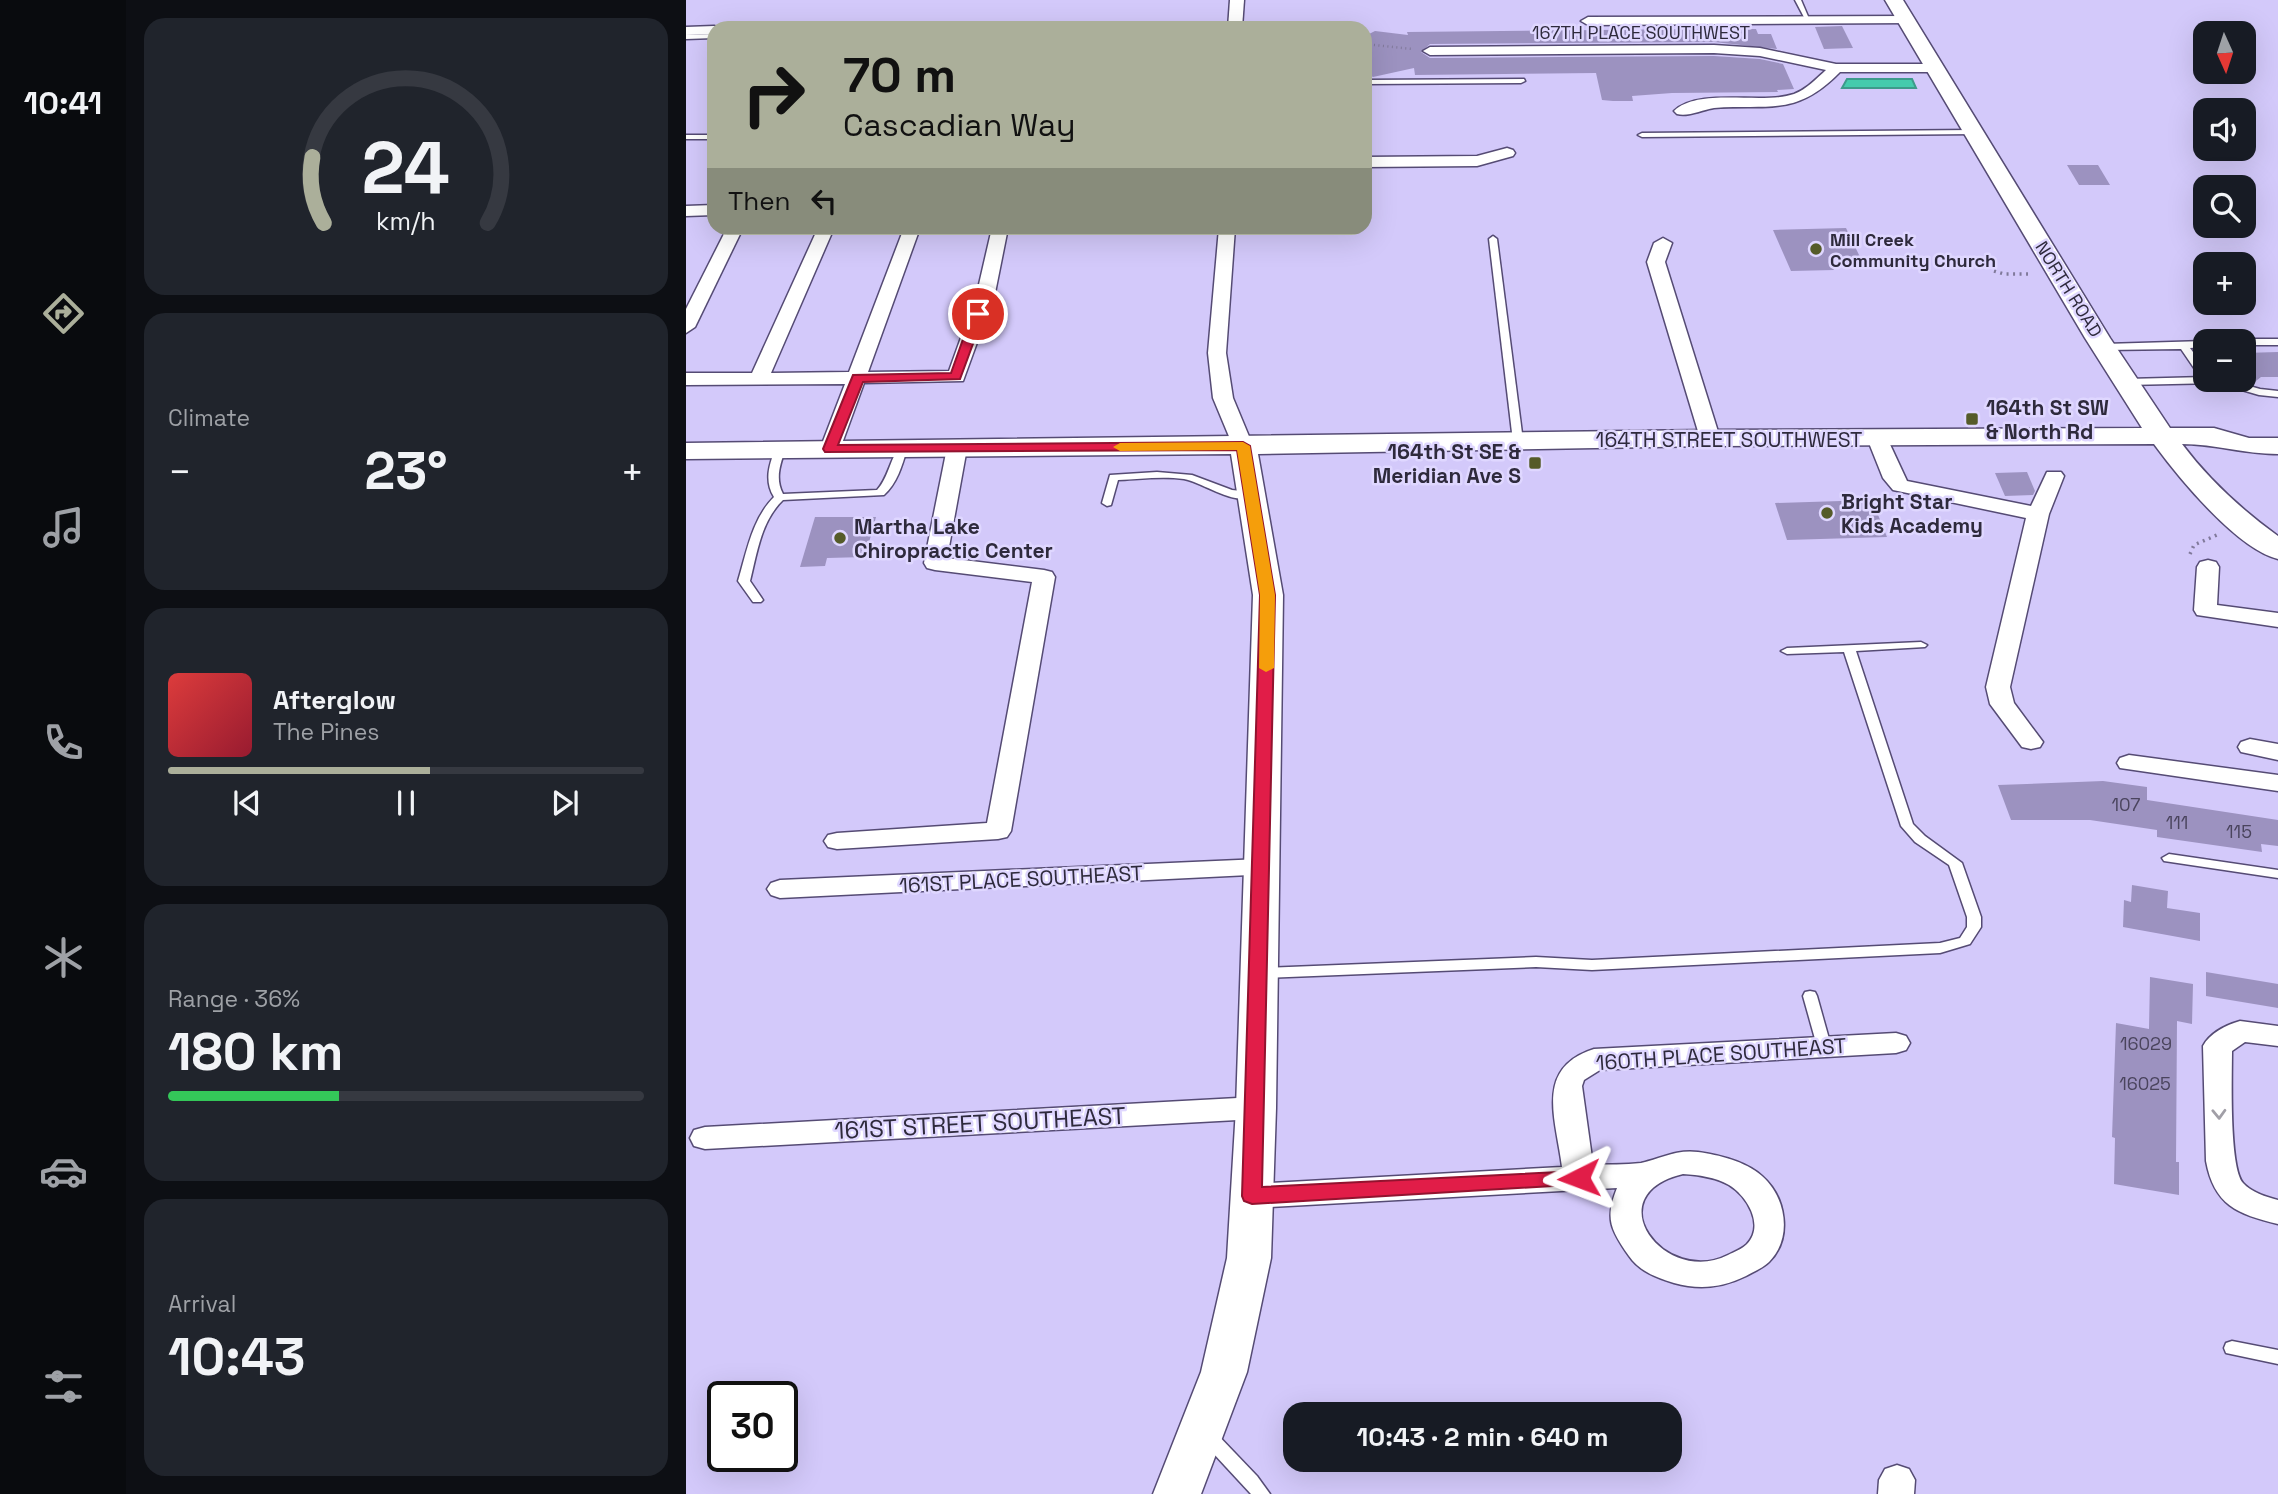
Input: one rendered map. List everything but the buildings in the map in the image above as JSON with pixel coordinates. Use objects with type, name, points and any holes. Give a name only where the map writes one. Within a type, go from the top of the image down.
[{"type":"street","points":[[1236,21],[1237,0]]},
{"type":"street","points":[[1588,21],[1808,20],[1900,10]]},
{"type":"street","name":"NORTH ROAD","points":[[1900,10],[2162,437],[2218,500],[2259,538],[2278,550]]},
{"type":"street","points":[[686,31],[707,30]]},
{"type":"street","name":"167TH PLACE SOUTHWEST","points":[[1430,51],[1714,49],[1760,52],[1836,68],[1934,68]]},
{"type":"street","points":[[1682,111],[1697,105],[1715,103],[1793,99],[1818,85],[1836,68]]},
{"type":"street","points":[[1372,162],[1477,161],[1507,153]]},
{"type":"street","points":[[686,211],[707,211]]},
{"type":"street","points":[[686,327],[732,235]]},
{"type":"street","points":[[759,379],[823,235]]},
{"type":"street","points":[[830,449],[909,235]]},
{"type":"street","points":[[686,379],[956,377],[986,293],[998,235]]},
{"type":"street","points":[[1177,1494],[1224,1372],[1249,1258],[1256,1108],[1268,595],[1243,446],[1223,398],[1217,353],[1226,235]]},
{"type":"street","points":[[1663,243],[1656,262],[1710,438]]},
{"type":"street","name":"164TH STREET SOUTHWEST","points":[[686,451],[1710,438],[2162,437],[2214,436],[2235,429],[2278,429]]},
{"type":"street","name":"164TH STREET SOUTHWEST","points":[[2214,436],[2247,446],[2278,446]]},
{"type":"street","points":[[1877,438],[1893,478],[1900,486],[2038,514]]},
{"type":"street","points":[[837,841],[998,831],[1044,577],[935,564],[957,448]]},
{"type":"street","points":[[2031,742],[2002,704],[1998,687],[2038,514],[2054,476]]},
{"type":"street","points":[[2199,563],[2205,610],[2278,620]]},
{"type":"street","points":[[2250,747],[2278,752]]},
{"type":"street","points":[[2129,763],[2278,783]]},
{"type":"street","name":"161ST PLACE SOUTHEAST","points":[[780,890],[1262,868]]},
{"type":"street","points":[[2278,1036],[2240,1031],[2217,1046],[2221,1158],[2229,1188],[2260,1209],[2278,1212]]},
{"type":"street","name":"160TH PLACE SOUTHEAST","points":[[1579,1178],[1567,1086],[1573,1073],[1585,1064],[1603,1058],[1896,1042]]},
{"type":"street","name":"161ST STREET SOUTHEAST","points":[[705,1138],[1256,1108]]},
{"type":"street","points":[[1252,1196],[1649,1174],[1683,1162],[1711,1163],[1736,1173],[1757,1189],[1768,1210],[1769,1233],[1759,1253],[1739,1268],[1712,1276],[1683,1273],[1656,1264],[1636,1246],[1625,1224],[1626,1202],[1637,1182],[1649,1174]]},
{"type":"lane","points":[[1798,0],[1808,20]]},
{"type":"lane","points":[[686,37],[707,37]]},
{"type":"lane","points":[[1372,82],[1521,81]]},
{"type":"lane","points":[[1642,135],[1973,132]]},
{"type":"lane","points":[[686,137],[707,137]]},
{"type":"lane","points":[[1493,239],[1518,441]]},
{"type":"lane","points":[[2256,342],[2278,342]]},
{"type":"lane","points":[[2105,347],[2193,345]]},
{"type":"lane","points":[[2184,346],[2193,360]]},
{"type":"lane","points":[[2127,382],[2193,381]]},
{"type":"lane","points":[[2256,391],[2278,394]]},
{"type":"lane","points":[[757,600],[744,581],[771,504],[780,497],[880,493],[886,489],[895,471],[902,449]]},
{"type":"lane","points":[[780,450],[772,473],[776,493],[780,497]]},
{"type":"lane","points":[[1107,503],[1114,477],[1182,475],[1199,480],[1219,492],[1251,495]]},
{"type":"lane","points":[[1787,651],[1921,645]]},
{"type":"lane","points":[[1259,973],[1536,962],[1592,965],[1940,948],[1965,941],[1974,928],[1974,916],[1955,863],[1920,839],[1907,826],[1849,648]]},
{"type":"lane","points":[[2169,858],[2278,874]]},
{"type":"lane","points":[[1811,996],[1824,1046]]},
{"type":"lane","points":[[2232,1348],[2278,1357]]},
{"type":"lane","points":[[1202,1430],[1251,1480],[1261,1494]]},
{"type":"path","points":[[1372,45],[1430,51]]},
{"type":"path","points":[[1994,271],[2004,274],[2028,274]]},
{"type":"path","points":[[2199,563],[2194,545],[2217,535]]},
{"type":"shaded area","points":[[1847,79],[1912,79],[1916,88],[1842,88]]},
{"type":"slow traffic","points":[[1120,447],[1243,446],[1268,595],[1266,668]]},
{"type":"place","name":"Mill Creek Community Church","points":[[1816,249]]},
{"type":"place","name":"164th St SW & North Rd","points":[[1972,419]]},
{"type":"place","name":"164th St SE & Meridian Ave S","points":[[1535,463]]},
{"type":"place","name":"Bright Star Kids Academy","points":[[1827,513]]},
{"type":"place","name":"Martha Lake Chiropractic Center","points":[[840,538]]},
{"type":"route","points":[[978,314],[956,377],[858,378],[830,449],[1243,446],[1268,595],[1252,1196],[1579,1178]]}]
